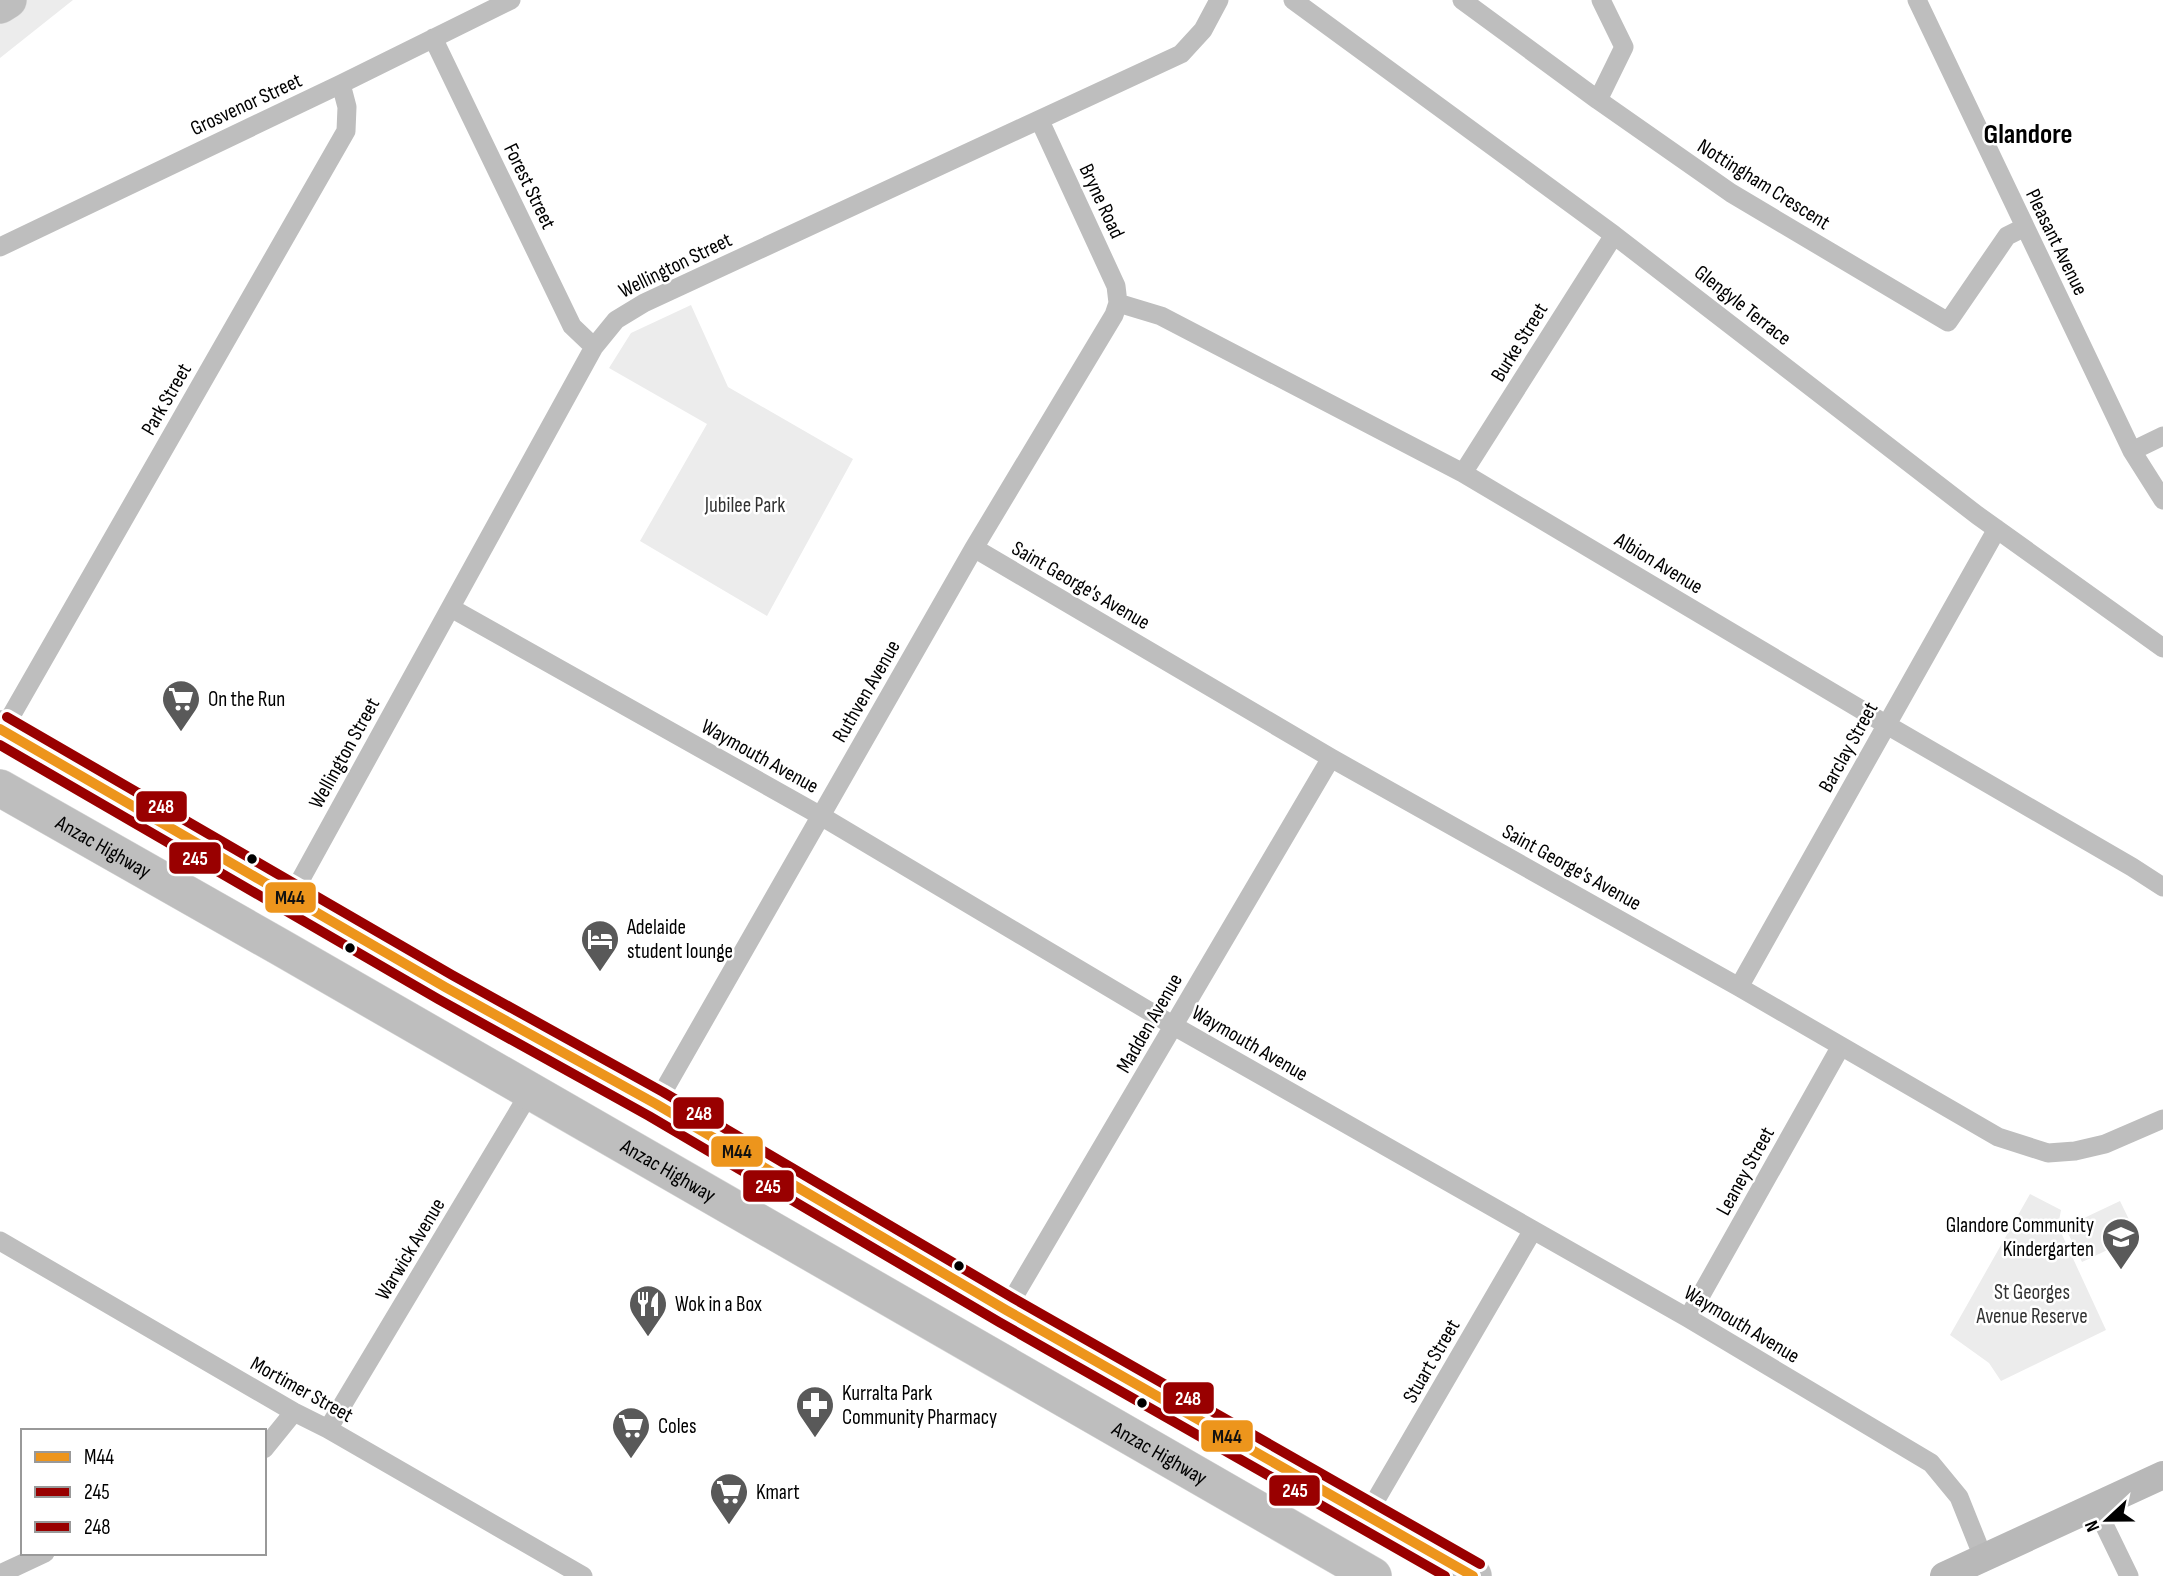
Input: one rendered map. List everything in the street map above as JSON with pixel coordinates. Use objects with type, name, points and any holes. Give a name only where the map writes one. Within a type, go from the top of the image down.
[{"type":"highway","points":[[0,5],[8,0]]},
{"type":"highway","points":[[1,730],[445,987],[656,1104],[1232,1440],[1473,1576]]},
{"type":"highway","points":[[97,785],[105,808],[122,829],[119,840],[103,845]]},
{"type":"highway","name":"Anzac Highway","points":[[0,788],[1373,1576]]},
{"type":"highway","points":[[159,877],[149,866],[149,838],[154,833],[169,828]]},
{"type":"highway","points":[[424,1030],[445,987]]},
{"type":"highway","points":[[1006,1310],[1011,1329],[1030,1348],[1039,1368],[1037,1383]]},
{"type":"highway","points":[[1232,1440],[1222,1450],[1220,1458],[1236,1496]]},
{"type":"street","name":"Grosvenor Street","points":[[0,247],[511,0]]},
{"type":"street","name":"Wellington Street","points":[[291,897],[594,347],[615,320],[644,303],[1181,54],[1203,30],[1219,0]]},
{"type":"street","name":"Glengyle Terrace","points":[[1293,0],[1614,234],[1997,529],[2163,648]]},
{"type":"street","name":"Nottingham Crescent","points":[[1462,0],[1731,194],[1948,322],[2007,236],[2025,227]]},
{"type":"street","points":[[1598,100],[1623,47],[1601,0]]},
{"type":"street","name":"Pleasant Avenue","points":[[1917,0],[2132,451],[2163,500]]},
{"type":"street","name":"Forest Street","points":[[433,38],[572,326],[594,347]]},
{"type":"street","name":"Park Street","points":[[1,730],[345,131],[347,107],[341,84]]},
{"type":"street","name":"Bryne Road","points":[[1040,121],[1116,286],[1118,303]]},
{"type":"street","name":"Burke Street","points":[[1462,473],[1614,234]]},
{"type":"street","name":"Albion Avenue","points":[[1118,303],[1160,316],[1462,473],[2163,887]]},
{"type":"street","name":"Ruthven Avenue","points":[[656,1104],[974,548],[1114,315],[1118,303]]},
{"type":"street","points":[[2132,451],[2163,436]]},
{"type":"street","name":"Barclay Street","points":[[1739,987],[1997,529]]},
{"type":"street","name":"Saint George's Avenue","points":[[974,548],[1331,758],[1739,987],[1998,1137],[2048,1153],[2075,1151],[2105,1144],[2163,1119]]},
{"type":"street","name":"Waymouth Avenue","points":[[450,608],[821,816],[1174,1026],[1688,1318],[1931,1463],[1959,1497],[1983,1558]]},
{"type":"street","name":"Madden Avenue","points":[[1006,1310],[1331,758]]},
{"type":"street","name":"Leaney Street","points":[[1688,1318],[1841,1046]]},
{"type":"street","name":"Warwick Avenue","points":[[328,1429],[530,1092]]},
{"type":"street","name":"Stuart Street","points":[[1367,1516],[1534,1230]]},
{"type":"street","name":"Mortimer Street","points":[[0,1241],[583,1576]]},
{"type":"street","points":[[266,1447],[294,1412]]},
{"type":"street","points":[[1944,1576],[2163,1475]]},
{"type":"street","points":[[2096,1508],[2129,1576]]},
{"type":"street","points":[[0,1574],[41,1555]]},
{"type":"green space","points":[[23,0],[73,0],[0,58],[0,17]]},
{"type":"green space","name":"Jubilee Park","points":[[691,305],[728,387],[853,459],[767,616],[640,541],[707,424],[609,368],[631,333]]},
{"type":"green space","name":"St Georges Avenue Reserve","points":[[2030,1194],[2061,1210],[2058,1226],[2106,1330],[2001,1381],[1989,1363],[1950,1335]]},
{"type":"green space","points":[[2120,1201],[2137,1236],[2082,1262],[2065,1227]]},
{"type":"transit line","name":"248","points":[[7,717],[452,975],[663,1092],[1013,1298],[1480,1564]]},
{"type":"transit line","name":"M44","points":[[0,729],[445,987],[656,1104],[1006,1310],[1473,1576]]},
{"type":"transit line","name":"245","points":[[0,745],[438,999],[649,1116],[999,1322],[1445,1576]]},
{"type":"place","name":"On the Run","points":[[181,733]]},
{"type":"place","name":"Adelaide student lounge","points":[[600,973]]},
{"type":"place","name":"Glandore Community Kindergarten","points":[[2121,1271]]},
{"type":"place","name":"Wok in a Box","points":[[648,1338]]},
{"type":"place","name":"Kurralta Park Community Pharmacy","points":[[815,1439]]},
{"type":"place","name":"Coles","points":[[631,1460]]},
{"type":"place","name":"Kmart","points":[[729,1526]]},
{"type":"district","name":"Glandore","points":[[2028,133]]}]
